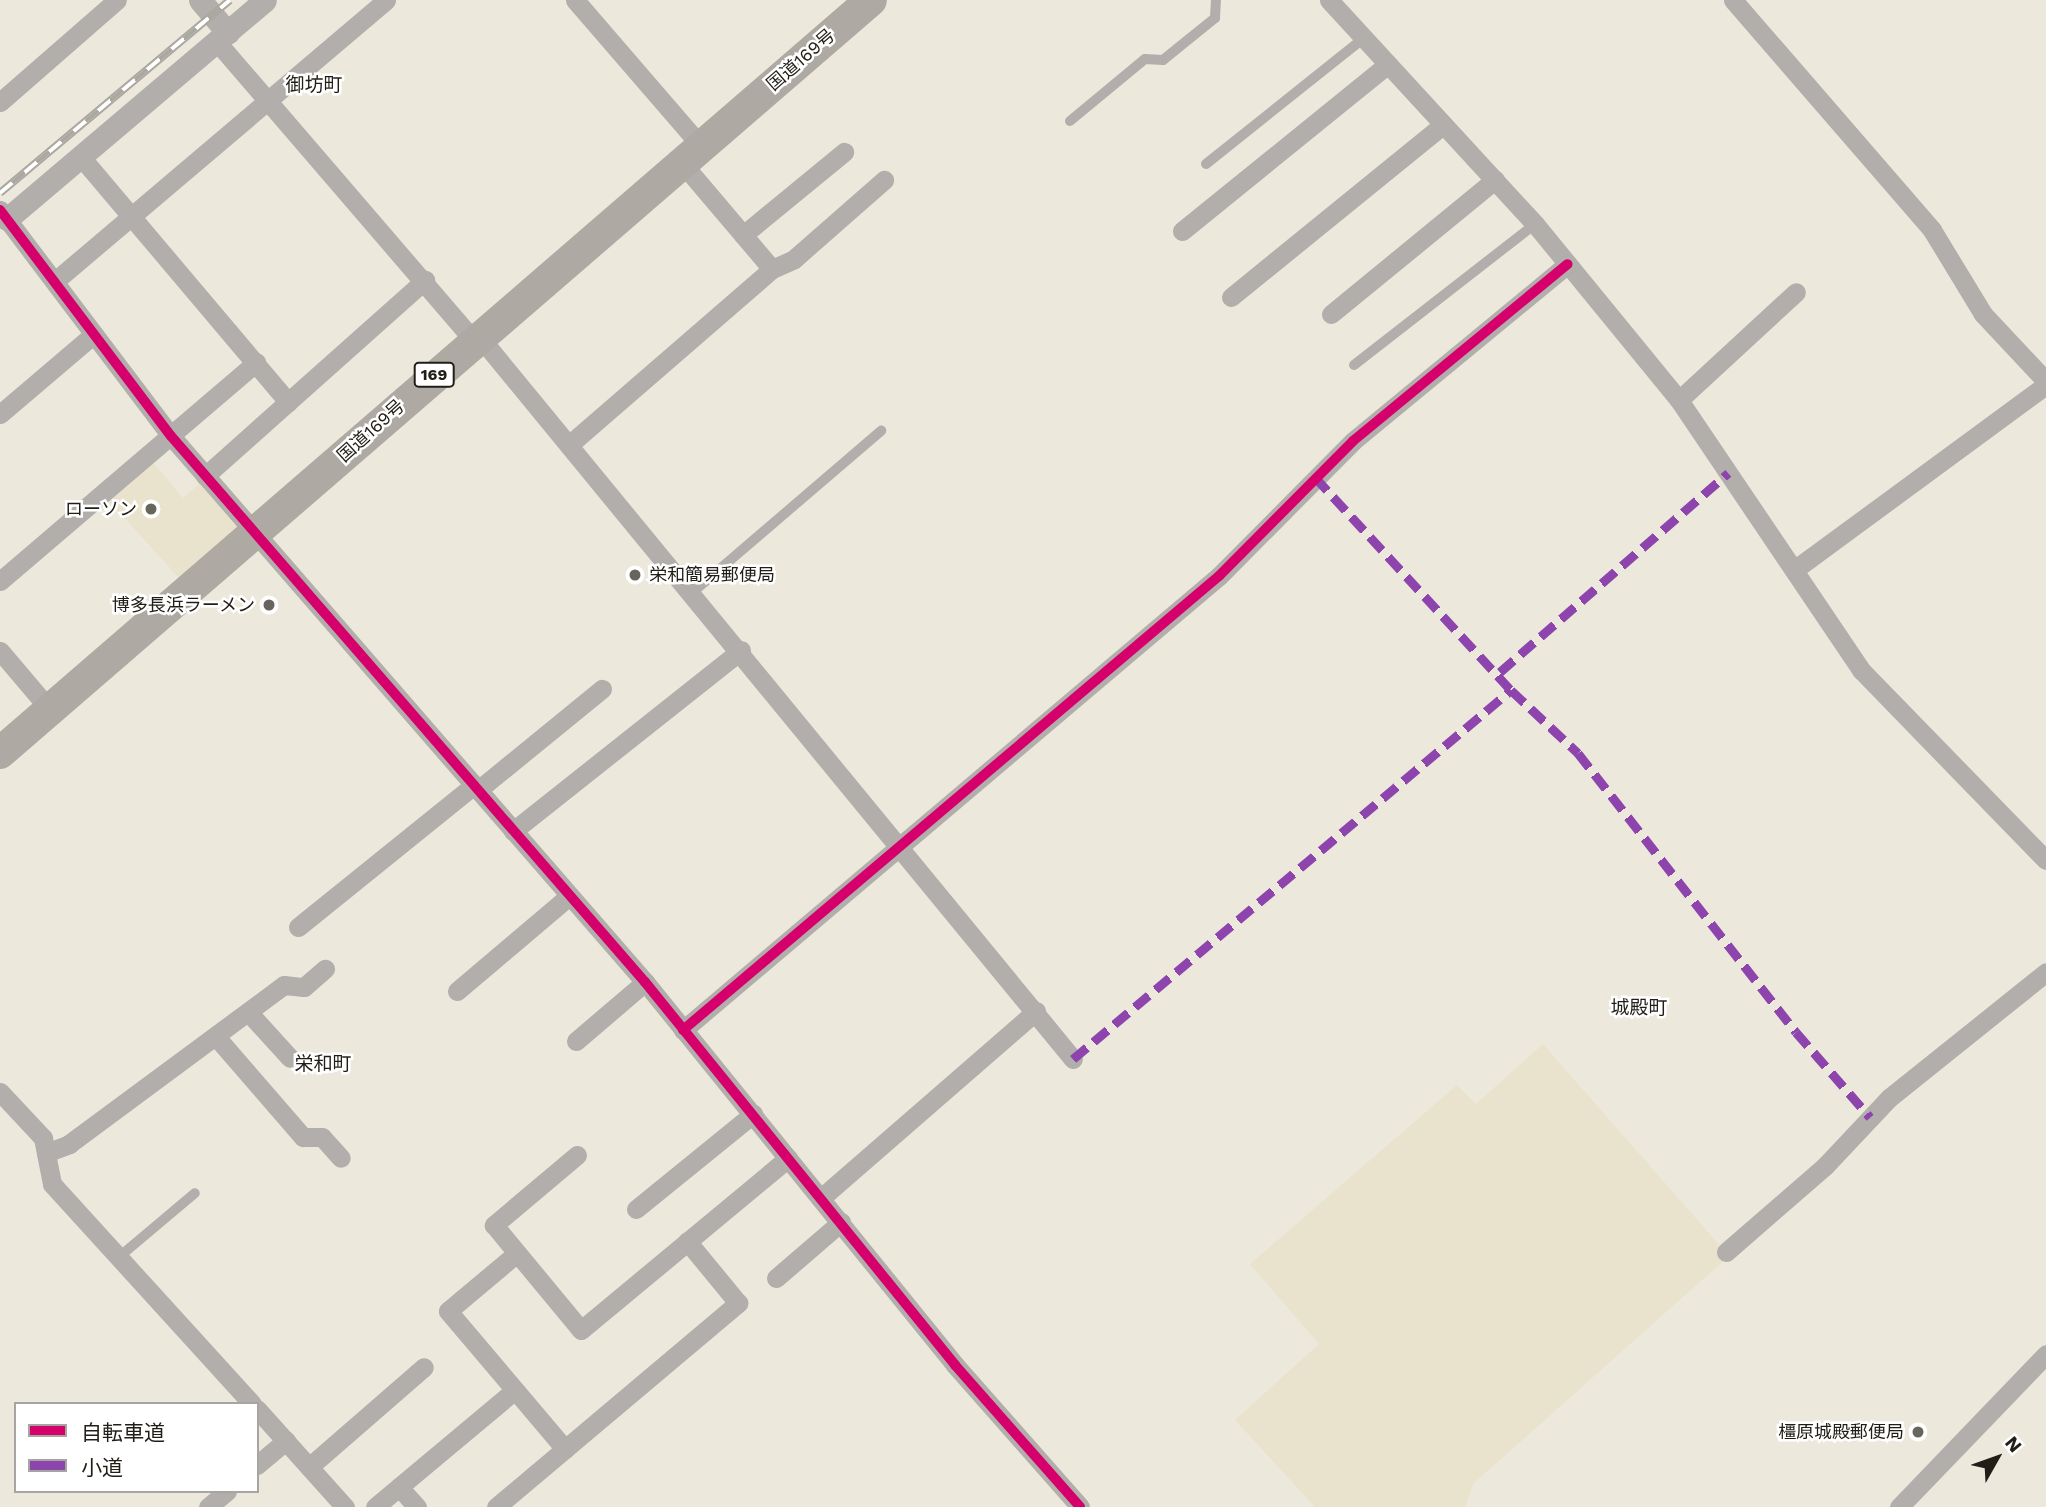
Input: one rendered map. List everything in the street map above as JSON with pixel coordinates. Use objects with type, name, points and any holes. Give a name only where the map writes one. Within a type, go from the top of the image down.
[{"type":"highway","name":"国道169号","points":[[0,752],[255,534],[475,338],[871,0]]},
{"type":"street","points":[[0,102],[117,0]]},
{"type":"street","points":[[200,0],[222,37],[265,97],[570,444],[900,843],[1073,1059]]},
{"type":"street","points":[[265,0],[5,222],[55,281],[171,436],[645,982],[821,1198],[1080,1507]]},
{"type":"street","points":[[55,281],[265,97],[386,0]]},
{"type":"street","points":[[575,0],[691,155],[743,235],[772,269]]},
{"type":"street","points":[[1329,0],[1535,224],[1679,400],[1861,670],[2046,860]]},
{"type":"street","points":[[1733,0],[1932,230],[1983,314],[2046,383],[1794,570]]},
{"type":"street","points":[[1182,231],[1388,64]]},
{"type":"street","points":[[1231,298],[1443,125]]},
{"type":"street","points":[[743,235],[844,152]]},
{"type":"street","points":[[81,157],[288,402]]},
{"type":"street","points":[[570,444],[772,269],[794,259],[884,180]]},
{"type":"street","points":[[1331,314],[1495,180]]},
{"type":"street","points":[[683,1030],[900,843],[1219,576],[1353,441],[1568,264]]},
{"type":"street","points":[[205,476],[425,280]]},
{"type":"street","points":[[1679,400],[1796,292]]},
{"type":"street","points":[[0,414],[94,334]]},
{"type":"street","points":[[0,581],[256,362]]},
{"type":"street","points":[[513,831],[741,650]]},
{"type":"street","points":[[0,651],[50,710]]},
{"type":"street","points":[[298,927],[601,689]]},
{"type":"street","points":[[457,991],[569,895]]},
{"type":"street","points":[[46,1153],[69,1144],[113,1107],[218,1039],[284,985],[304,986],[325,969]]},
{"type":"street","points":[[1726,1252],[1825,1166],[1889,1098],[2046,972]]},
{"type":"street","points":[[576,1041],[645,982]]},
{"type":"street","points":[[821,1198],[1036,1011]]},
{"type":"street","points":[[250,1014],[290,1058]]},
{"type":"street","points":[[218,1039],[303,1137],[322,1137],[341,1158]]},
{"type":"street","points":[[0,1092],[43,1138],[52,1184],[250,1402]]},
{"type":"street","points":[[636,1209],[752,1114]]},
{"type":"street","points":[[578,1155],[494,1225],[582,1330],[788,1158]]},
{"type":"street","points":[[776,1278],[841,1222]]},
{"type":"street","points":[[496,1507],[738,1303],[687,1241]]},
{"type":"street","points":[[517,1253],[448,1311],[565,1450]]},
{"type":"street","points":[[1899,1507],[2046,1354]]},
{"type":"street","points":[[309,1467],[424,1367]]},
{"type":"street","points":[[375,1507],[515,1390]]},
{"type":"street","points":[[259,1411],[345,1507]]},
{"type":"street","points":[[259,1463],[286,1441]]},
{"type":"street","points":[[399,1487],[416,1507]]},
{"type":"street","points":[[208,1507],[225,1493]]},
{"type":"lane","points":[[1070,121],[1145,58],[1163,60],[1215,18],[1216,0]]},
{"type":"lane","points":[[1206,164],[1364,38]]},
{"type":"lane","points":[[1354,365],[1535,224]]},
{"type":"lane","points":[[693,592],[881,431]]},
{"type":"lane","points":[[119,1256],[195,1193]]},
{"type":"shaded area","points":[[153,462],[183,498],[204,480],[242,526],[180,579],[108,500]]},
{"type":"shaded area","points":[[1543,1044],[1729,1256],[1474,1483],[1465,1507],[1315,1507],[1235,1420],[1319,1344],[1250,1264],[1457,1085],[1476,1104]]},
{"type":"railway","points":[[0,193],[230,0]]},
{"type":"marked path","points":[[1500,672],[1728,473]]},
{"type":"marked path","points":[[1315,477],[1511,690],[1578,753],[1796,1032],[1870,1117]]},
{"type":"marked path","points":[[1073,1059],[1511,690]]},
{"type":"cycle path","points":[[0,210],[171,436],[645,982],[955,1365],[1080,1507]]},
{"type":"cycle path","points":[[683,1030],[1219,576],[1353,441],[1568,264]]},
{"type":"place","name":"ローソン","points":[[151,509]]},
{"type":"place","name":"栄和簡易郵便局","points":[[635,575]]},
{"type":"place","name":"博多長浜ラーメン","points":[[269,605]]},
{"type":"place","name":"橿原城殿郵便局","points":[[1918,1432]]},
{"type":"district","name":"御坊町","points":[[314,85]]},
{"type":"district","name":"城殿町","points":[[1639,1008]]},
{"type":"district","name":"栄和町","points":[[323,1064]]}]
